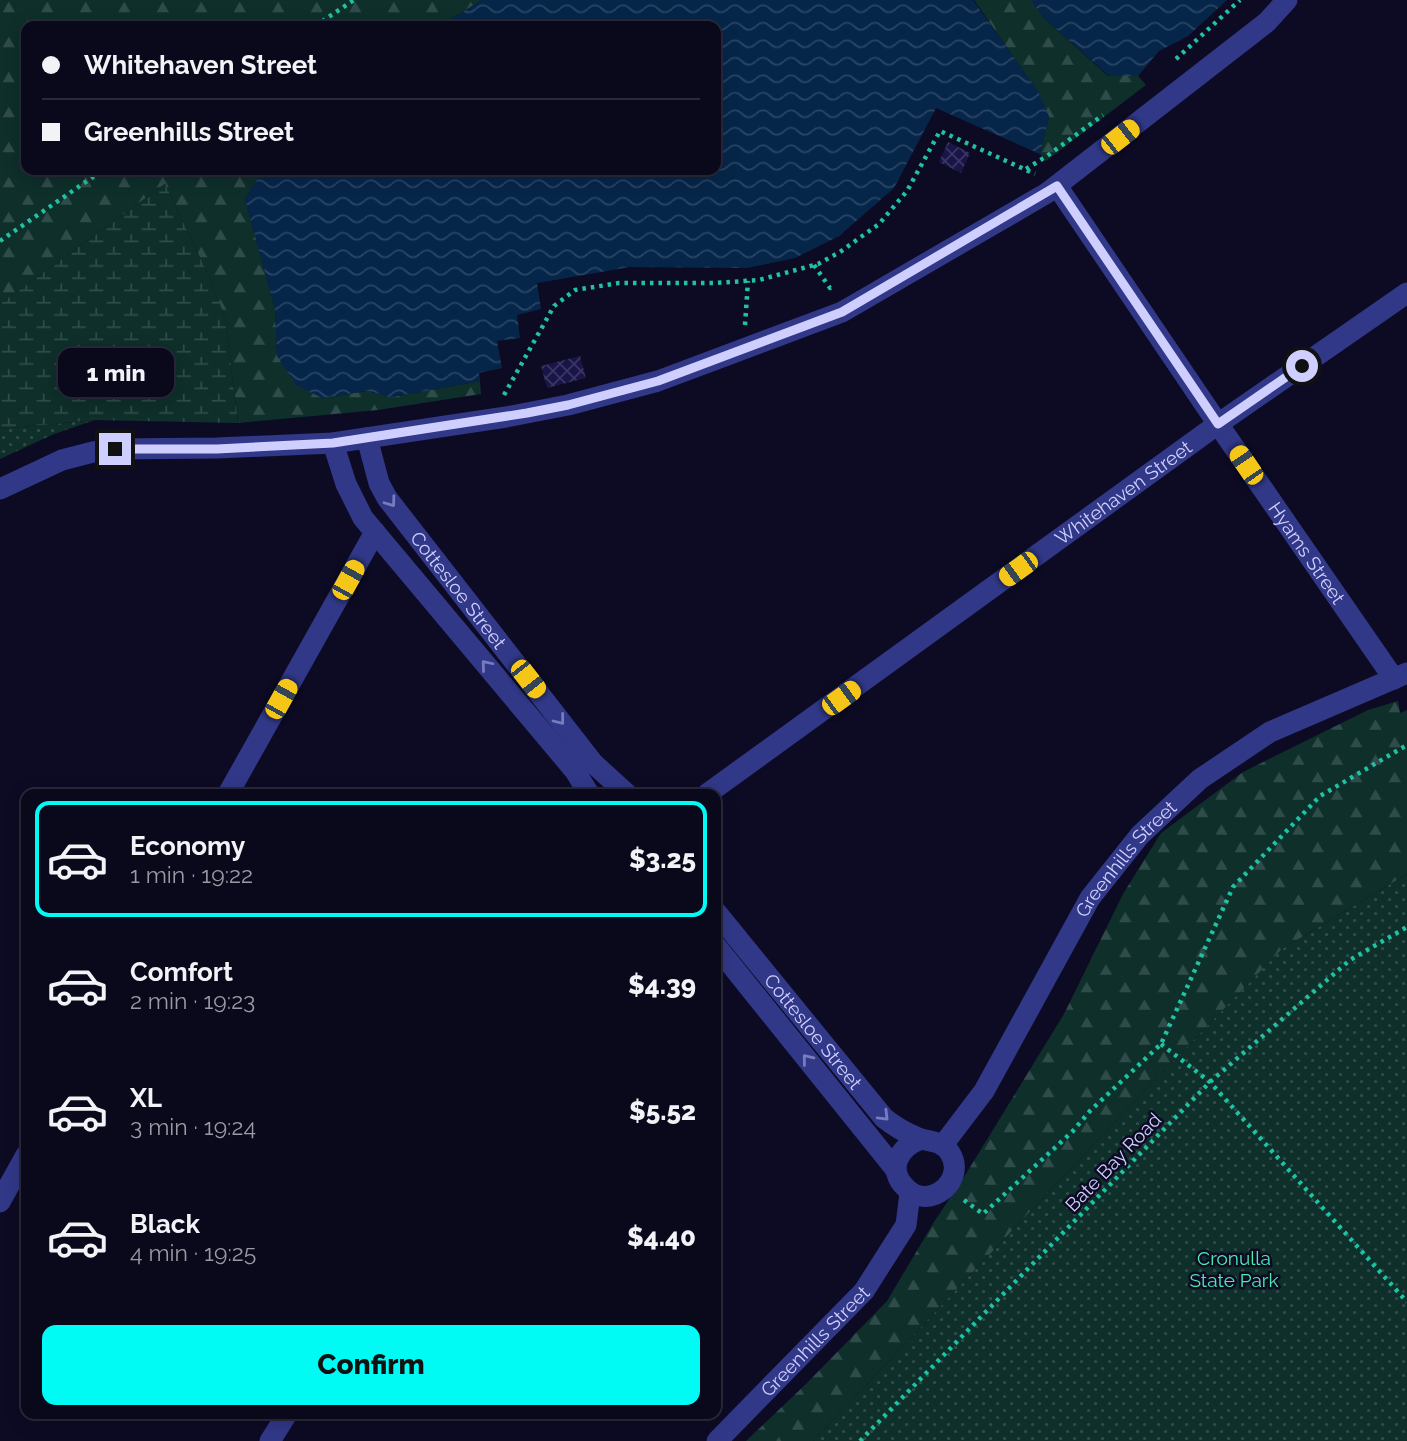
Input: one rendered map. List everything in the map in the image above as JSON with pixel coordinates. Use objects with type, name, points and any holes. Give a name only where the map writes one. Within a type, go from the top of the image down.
[{"type":"street","points":[[0,489],[62,460],[93,452],[115,449],[217,449],[333,443],[568,405],[658,381],[842,312],[1057,186],[1267,22],[1287,0]]},
{"type":"street","name":"Hyams Street","points":[[1057,186],[1218,424],[1400,676]]},
{"type":"street","name":"Whitehaven Street","points":[[715,789],[1218,424],[1407,293]]},
{"type":"street","name":"Cottesloe Street","points":[[367,438],[379,483],[387,498],[593,763],[622,789]]},
{"type":"street","name":"Cottesloe Street","points":[[333,443],[346,484],[363,518],[575,771],[586,789]]},
{"type":"street","points":[[231,789],[374,532]]},
{"type":"street","name":"Greenhills Street","points":[[943,1145],[984,1091],[1090,898],[1140,835],[1200,779],[1270,732],[1400,676]]},
{"type":"street","name":"Cottesloe Street","points":[[721,918],[884,1118],[897,1128],[921,1139]]},
{"type":"street","name":"Cottesloe Street","points":[[721,952],[896,1170]]},
{"type":"street","points":[[921,1139],[943,1145],[953,1160],[954,1170],[947,1187],[929,1197],[910,1192],[900,1183],[896,1170],[902,1150],[921,1139]]},
{"type":"street","points":[[0,1202],[21,1164]]},
{"type":"street","name":"Greenhills Street","points":[[717,1441],[864,1291],[905,1225],[910,1192]]},
{"type":"street","points":[[270,1441],[284,1419]]},
{"type":"path","points":[[322,21],[354,0]]},
{"type":"path","points":[[1168,66],[1240,0]]},
{"type":"path","points":[[1026,169],[1103,116]]},
{"type":"path","points":[[514,395],[502,397],[554,306],[575,290],[619,282],[759,280],[818,264],[878,224],[907,191],[940,131],[1036,174]]},
{"type":"path","points":[[0,241],[96,175]]},
{"type":"path","points":[[733,330],[745,325],[748,281]]},
{"type":"path","points":[[977,1210],[983,1214],[1072,1132],[1090,1111],[1161,1044],[1233,887],[1320,796],[1407,745]]},
{"type":"path","name":"Bate Bay Road","points":[[860,1441],[1210,1082],[1350,960],[1407,927]]},
{"type":"path","points":[[1161,1044],[1210,1082],[1407,1302]]},
{"type":"green space","points":[[0,0],[482,0],[449,21],[21,21],[21,175],[267,175],[258,178],[245,199],[275,309],[277,356],[322,398],[367,391],[392,397],[480,381],[481,394],[378,410],[238,423],[225,318],[207,272],[165,184],[0,304]]},
{"type":"green space","points":[[974,0],[1031,0],[1045,19],[1108,76],[1138,76],[1146,85],[1046,161],[1040,154],[1049,117],[1038,92]]},
{"type":"green space","points":[[165,184],[207,272],[225,318],[238,423],[95,420],[0,429],[0,304]]},
{"type":"green space","points":[[95,420],[54,434],[0,459],[0,429]]},
{"type":"green space","points":[[1398,701],[1400,713],[1407,710],[1407,874],[1282,949],[813,1441],[746,1441],[887,1301],[1064,1014],[1123,894],[1161,833],[1243,772],[1368,710]]},
{"type":"green space","name":"Cronulla State Park","points":[[1407,874],[1407,1441],[813,1441],[1282,949]]},
{"type":"water","points":[[482,0],[973,0],[1038,91],[1049,117],[1040,154],[936,108],[894,188],[839,236],[795,258],[747,268],[630,267],[537,283],[541,309],[517,315],[520,338],[497,341],[502,368],[479,373],[480,381],[392,397],[367,391],[322,398],[296,385],[277,356],[275,309],[245,199],[258,178],[267,175],[721,175],[721,21],[449,21]]},
{"type":"water","points":[[1031,0],[1227,0],[1188,36],[1159,51],[1138,76],[1109,76],[1045,19]]},
{"type":"building","points":[[948,142],[970,153],[961,173],[939,162]]},
{"type":"building","points":[[580,356],[586,378],[547,388],[541,366]]},
{"type":"route","points":[[115,449],[217,449],[333,443],[527,413],[658,381],[842,312],[1057,186],[1218,424],[1302,366]]}]
